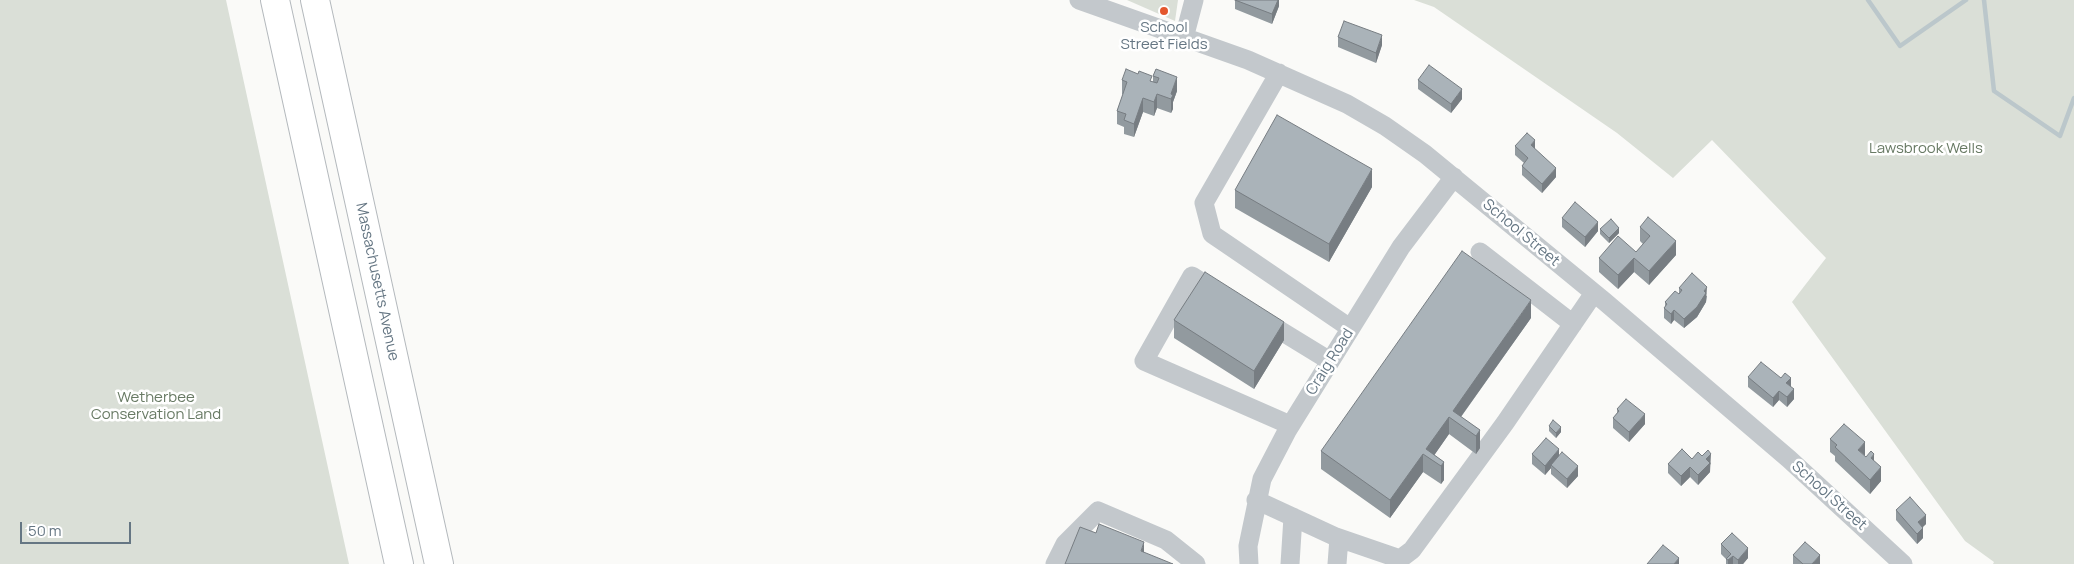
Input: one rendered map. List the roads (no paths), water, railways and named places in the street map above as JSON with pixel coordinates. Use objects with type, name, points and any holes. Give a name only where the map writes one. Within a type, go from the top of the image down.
[{"type":"highway","points":[[275,0],[399,564]]},
{"type":"highway","name":"Massachusetts Avenue","points":[[315,0],[439,564]]},
{"type":"street","name":"School Street","points":[[1079,0],[1248,60],[1347,104],[1385,126],[1425,154],[1594,293],[1789,459],[1903,564]]},
{"type":"street","points":[[1184,38],[1194,0]]},
{"type":"street","points":[[1279,73],[1204,203],[1212,234],[1350,328]]},
{"type":"street","name":"Craig Road","points":[[1249,564],[1248,546],[1256,500],[1262,479],[1290,426],[1401,247],[1454,178]]},
{"type":"street","points":[[1480,252],[1573,324]]},
{"type":"street","points":[[1233,301],[1192,276],[1144,361],[1290,426]]},
{"type":"street","points":[[1256,500],[1339,538],[1400,560],[1412,550],[1505,423],[1594,293]]},
{"type":"street","points":[[1249,311],[1330,362]]},
{"type":"street","points":[[1055,564],[1065,544],[1098,511],[1166,540],[1196,564]]},
{"type":"street","points":[[1290,564],[1293,517]]},
{"type":"street","points":[[1337,564],[1339,538]]},
{"type":"waterway","points":[[1868,0],[1900,46],[1966,0]]},
{"type":"waterway","points":[[1984,0],[1994,91],[2060,136],[2074,98]]},
{"type":"place","name":"School Street Fields","points":[[1164,11]]},
{"type":"park label","name":"Lawsbrook Wells","points":[[1926,149]]},
{"type":"park label","name":"Wetherbee Conservation Land","points":[[156,406]]}]
